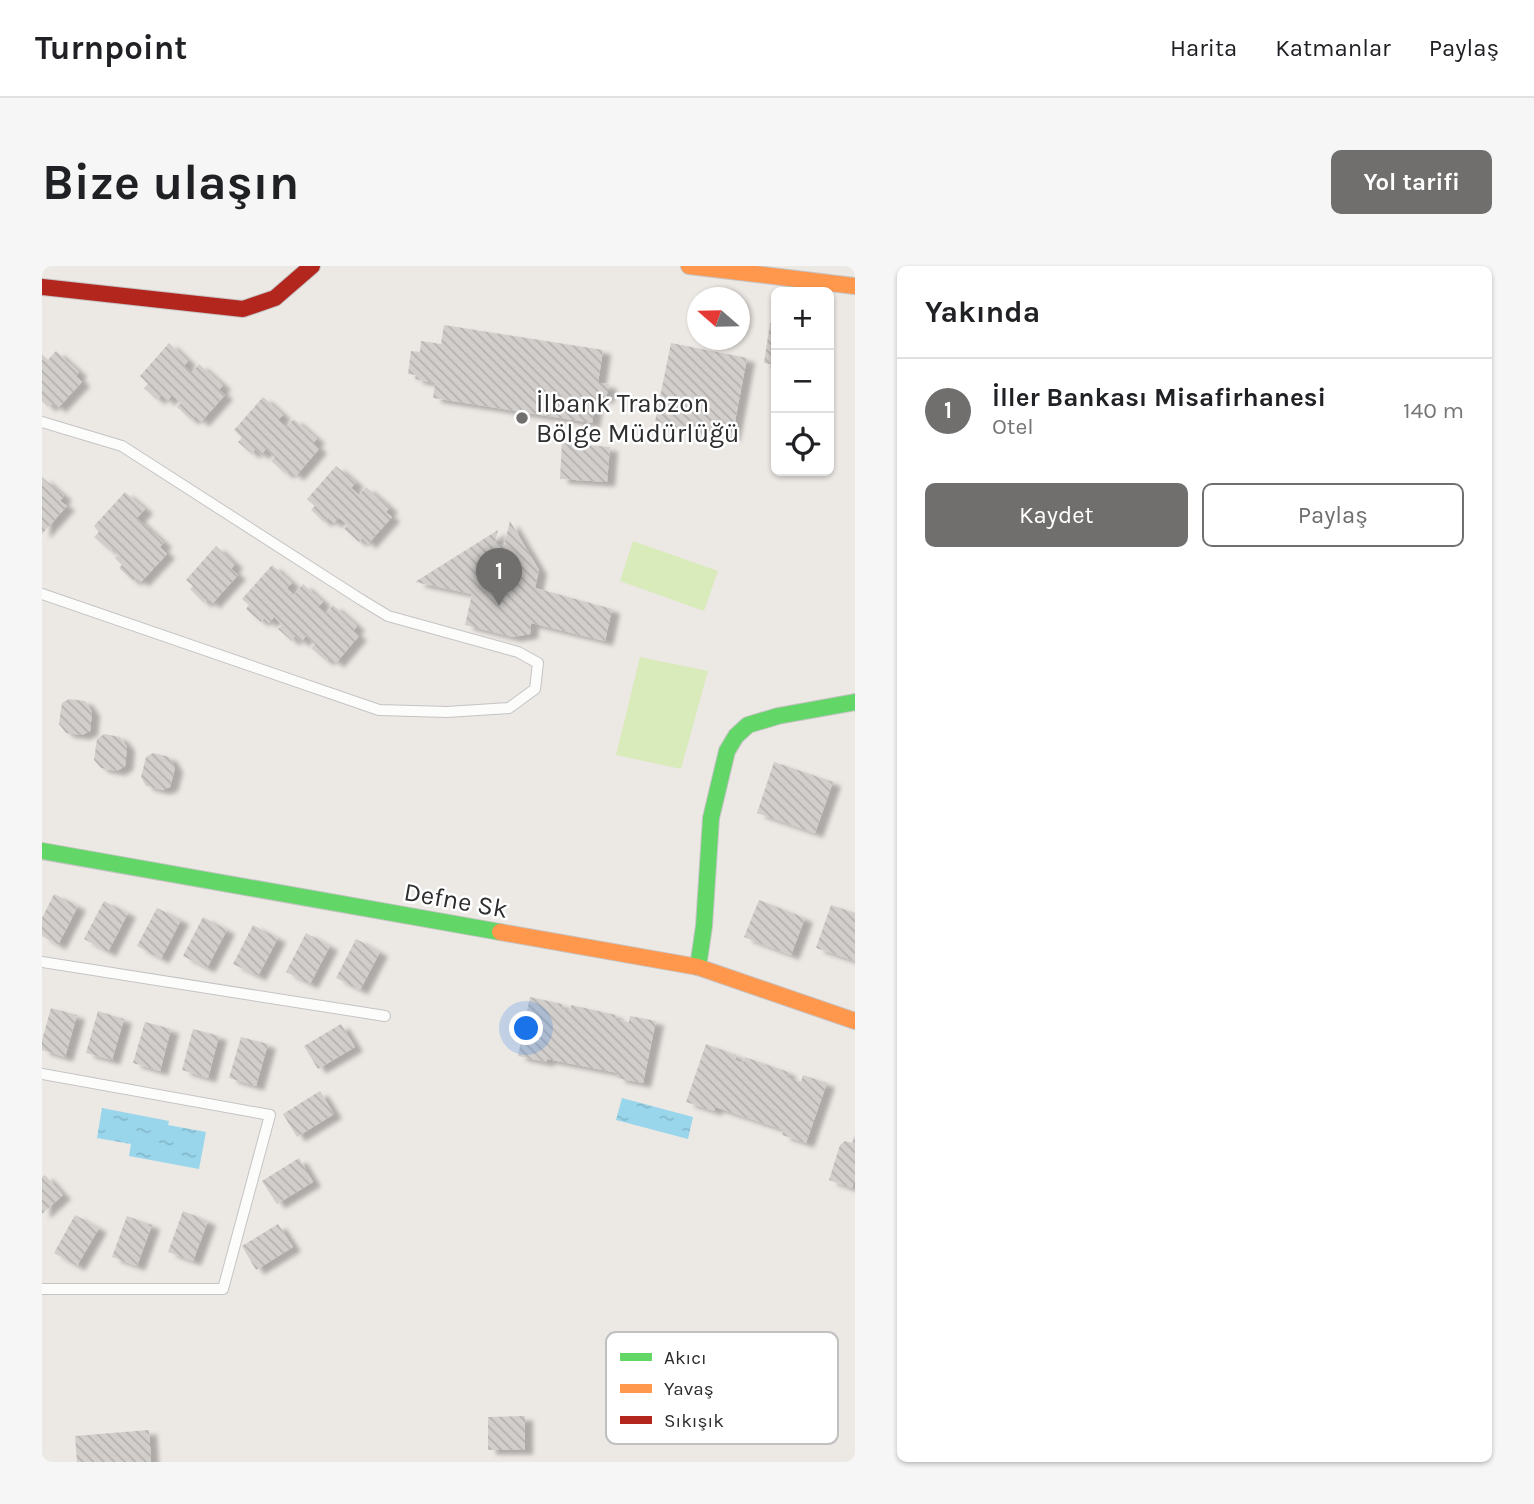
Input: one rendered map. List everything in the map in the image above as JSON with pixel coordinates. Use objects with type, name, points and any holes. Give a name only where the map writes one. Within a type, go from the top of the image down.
[{"type":"main road","points":[[42,287],[243,309],[275,298],[312,266]]},
{"type":"main road","points":[[689,266],[855,286]]},
{"type":"main road","points":[[698,968],[704,926],[711,818],[727,751],[736,736],[748,725],[778,716],[855,702]]},
{"type":"main road","name":"Defne Sk","points":[[42,851],[698,968],[855,1021]]},
{"type":"lane","points":[[42,422],[122,446],[388,616],[519,652],[538,663],[535,689],[509,708],[447,712],[379,710],[42,594]]},
{"type":"lane","points":[[42,962],[385,1016]]},
{"type":"lane","points":[[42,1074],[270,1115],[223,1289],[42,1289]]},
{"type":"green space","points":[[633,541],[718,571],[704,611],[620,581]]},
{"type":"green space","points":[[640,657],[708,671],[681,769],[616,755]]},
{"type":"water","points":[[622,1098],[693,1117],[688,1139],[616,1120]]},
{"type":"water","points":[[102,1108],[169,1121],[168,1125],[206,1132],[199,1169],[129,1156],[131,1144],[97,1138]]},
{"type":"building","points":[[770,323],[771,364],[764,363]]},
{"type":"building","points":[[444,325],[603,350],[598,383],[609,384],[606,399],[596,397],[592,423],[433,398],[435,383],[415,379],[416,375],[408,374],[411,351],[420,352],[421,341],[441,344]]},
{"type":"building","points":[[169,343],[188,361],[184,366],[192,373],[199,364],[223,385],[219,390],[225,395],[201,422],[195,416],[191,420],[177,407],[181,403],[172,395],[167,401],[161,395],[157,400],[144,388],[148,384],[140,376]]},
{"type":"building","points":[[671,343],[687,346],[687,350],[706,350],[747,358],[732,437],[655,422]]},
{"type":"building","points":[[56,351],[79,372],[76,376],[82,382],[58,408],[52,403],[48,407],[42,401],[42,354],[48,360]]},
{"type":"building","points":[[263,397],[283,415],[278,420],[286,427],[294,419],[317,439],[313,443],[319,449],[296,476],[289,470],[286,474],[271,461],[275,457],[266,449],[261,455],[255,449],[252,454],[238,442],[242,438],[234,430]]},
{"type":"building","points":[[562,443],[610,447],[607,482],[560,479]]},
{"type":"building","points":[[336,466],[356,483],[351,488],[359,495],[366,487],[390,508],[386,512],[392,517],[368,544],[362,538],[359,542],[344,529],[348,525],[339,518],[334,523],[328,518],[324,522],[311,510],[315,506],[307,499]]},
{"type":"building","points":[[42,477],[64,496],[60,501],[67,506],[42,534]]},
{"type":"building","points":[[125,492],[145,509],[137,518],[164,543],[160,547],[167,554],[141,582],[136,578],[133,581],[119,568],[122,565],[115,558],[119,554],[112,548],[110,551],[94,537],[99,532],[94,526]]},
{"type":"building","points":[[510,521],[539,570],[535,588],[612,609],[605,641],[531,623],[530,634],[513,637],[465,625],[472,594],[415,582],[498,530],[495,543],[504,546]]},
{"type":"building","points":[[216,546],[235,564],[231,569],[238,575],[212,604],[207,599],[204,603],[190,589],[193,586],[186,580]]},
{"type":"building","points":[[272,565],[292,583],[287,588],[294,595],[303,584],[323,602],[318,607],[326,614],[333,605],[357,626],[353,631],[359,636],[336,663],[329,657],[326,661],[311,648],[315,644],[306,636],[301,642],[295,636],[292,641],[278,629],[282,625],[274,617],[269,623],[264,618],[261,622],[246,609],[249,605],[242,599]]},
{"type":"building","points":[[69,699],[85,701],[92,712],[90,731],[82,735],[66,733],[59,724],[62,703]]},
{"type":"building","points":[[104,734],[120,737],[127,747],[125,766],[117,771],[101,768],[94,760],[97,739]]},
{"type":"building","points":[[153,753],[169,757],[175,768],[170,787],[162,790],[146,786],[141,777],[146,757]]},
{"type":"building","points":[[774,762],[833,782],[815,833],[757,813]]},
{"type":"building","points":[[54,894],[78,906],[58,945],[42,936],[42,918]]},
{"type":"building","points":[[759,900],[805,918],[791,955],[744,937]]},
{"type":"building","points":[[104,901],[128,913],[108,952],[84,939]]},
{"type":"building","points":[[831,905],[855,913],[855,961],[816,948]]},
{"type":"building","points":[[157,908],[181,920],[161,959],[137,946]]},
{"type":"building","points":[[203,917],[227,930],[207,968],[183,956]]},
{"type":"building","points":[[253,925],[278,938],[258,976],[233,964]]},
{"type":"building","points":[[306,933],[330,946],[310,984],[286,972]]},
{"type":"building","points":[[356,939],[380,952],[360,990],[336,978]]},
{"type":"building","points":[[530,997],[562,1004],[562,1009],[570,1011],[571,1005],[616,1015],[615,1020],[629,1022],[630,1016],[656,1021],[643,1083],[617,1078],[618,1073],[518,1056]]},
{"type":"building","points":[[51,1008],[77,1015],[65,1057],[42,1050]]},
{"type":"building","points":[[98,1011],[124,1019],[112,1060],[86,1053]]},
{"type":"building","points":[[145,1022],[171,1029],[160,1071],[133,1063]]},
{"type":"building","points":[[341,1024],[355,1047],[318,1069],[304,1046]]},
{"type":"building","points":[[193,1029],[219,1036],[208,1078],[182,1070]]},
{"type":"building","points":[[241,1037],[268,1044],[256,1086],[229,1078]]},
{"type":"building","points":[[706,1044],[736,1055],[735,1060],[743,1063],[745,1057],[788,1072],[787,1077],[801,1082],[803,1075],[827,1083],[806,1143],[782,1135],[784,1130],[715,1107],[714,1111],[686,1102]]},
{"type":"building","points":[[320,1091],[334,1114],[297,1137],[283,1114]]},
{"type":"building","points":[[855,1135],[855,1180],[852,1188],[829,1180],[840,1145],[845,1141],[852,1143]]},
{"type":"building","points":[[299,1158],[313,1182],[277,1204],[262,1181]]},
{"type":"building","points":[[45,1175],[63,1195],[42,1214],[42,1177]]},
{"type":"building","points":[[183,1211],[208,1221],[193,1261],[168,1252]]},
{"type":"building","points":[[75,1215],[99,1228],[77,1266],[54,1253]]},
{"type":"building","points":[[127,1216],[152,1225],[137,1266],[112,1257]]},
{"type":"building","points":[[278,1224],[293,1247],[256,1270],[242,1246]]},
{"type":"building","points":[[525,1416],[525,1450],[488,1450],[488,1417]]},
{"type":"building","points":[[149,1430],[151,1462],[77,1462],[75,1436]]},
{"type":"traffic: fast","points":[[698,967],[704,926],[711,818],[727,751],[736,736],[748,725],[778,716],[855,702]]},
{"type":"traffic: fast","points":[[42,851],[500,932]]},
{"type":"traffic: slow","points":[[689,266],[855,286]]},
{"type":"traffic: slow","points":[[500,932],[698,967],[855,1021]]},
{"type":"traffic: jam","points":[[42,287],[243,309],[275,298],[312,266]]},
{"type":"place","name":"İlbank Trabzon Bölge Müdürlüğü","points":[[522,418]]},
{"type":"place","name":"İller Bankası Misafirhanesi","points":[[499,606]]}]
